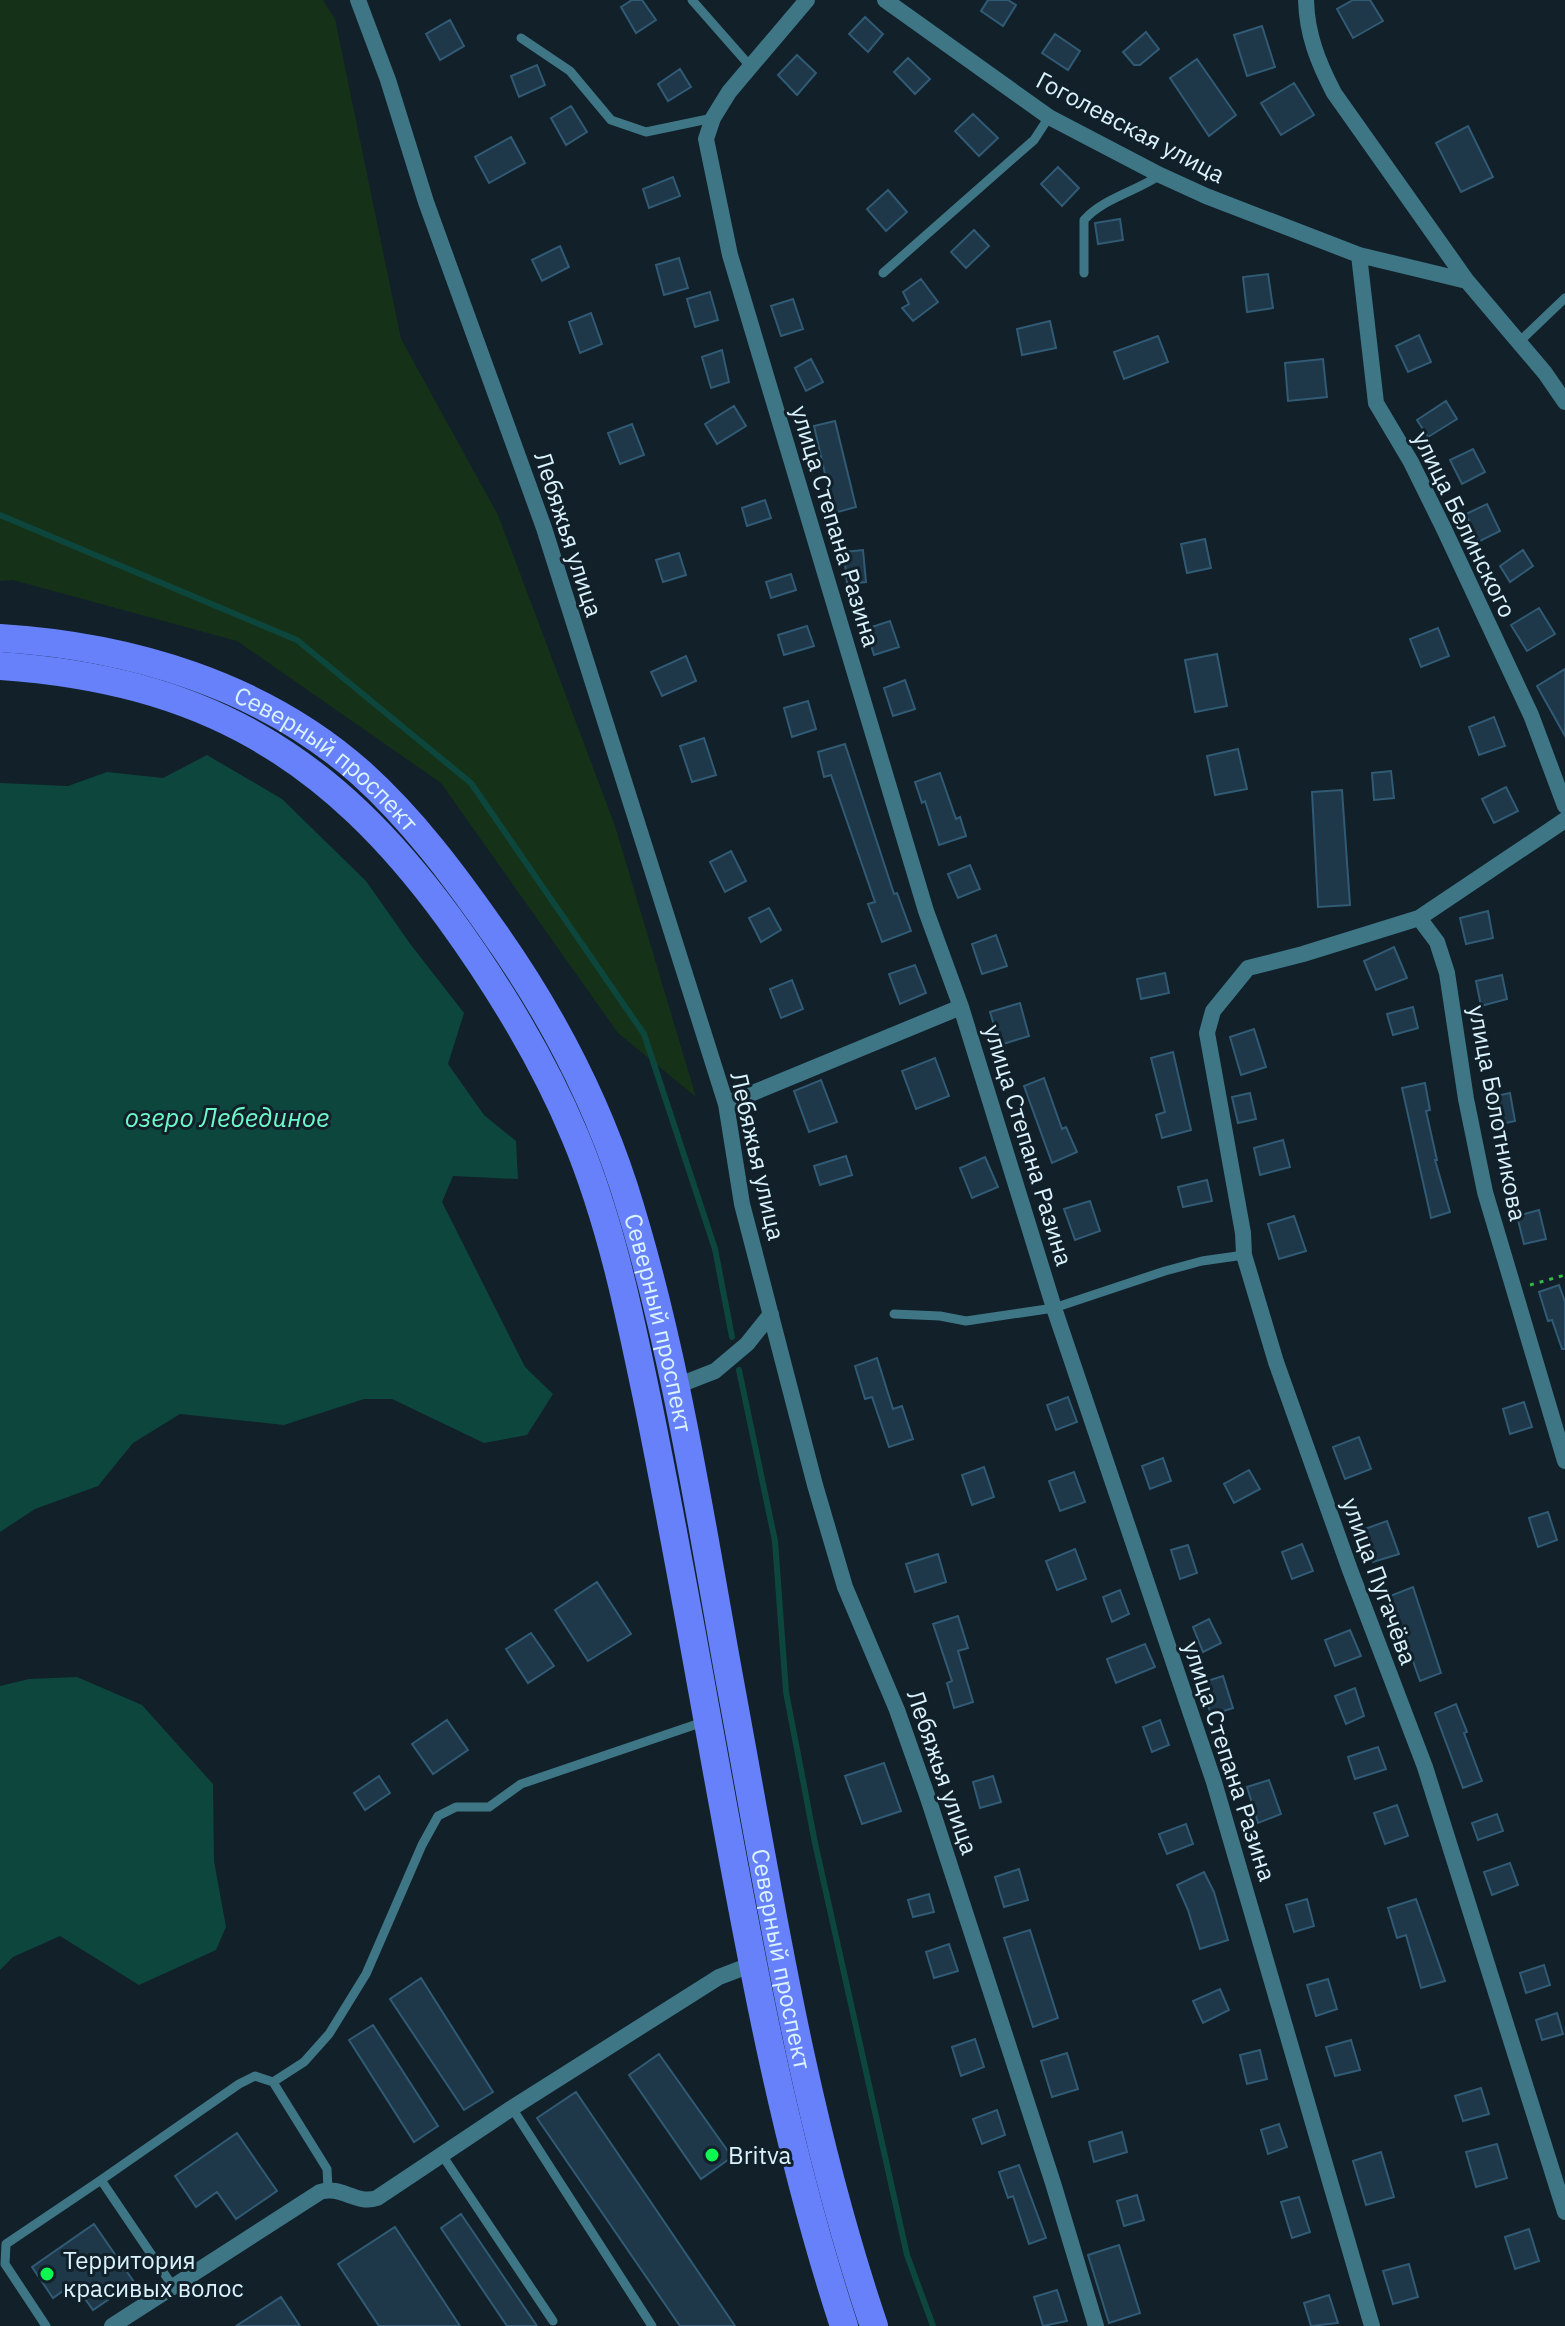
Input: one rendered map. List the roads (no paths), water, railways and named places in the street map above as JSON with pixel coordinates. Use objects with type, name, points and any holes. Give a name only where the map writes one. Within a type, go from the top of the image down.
[{"type":"main road","name":"Северный проспект","points":[[0,638],[39,640],[161,665],[213,682],[264,706],[313,736],[359,772],[402,813],[446,866],[523,973],[553,1023],[579,1074],[624,1186],[659,1316],[801,2056],[874,2326]]},
{"type":"main road","name":"Северный проспект","points":[[0,666],[80,676],[153,693],[202,709],[250,731],[297,760],[340,794],[381,833],[424,884],[499,989],[528,1037],[577,1140],[596,1195],[631,1323],[753,1964],[795,2151],[844,2326]]},
{"type":"street","name":"Лебяжья улица","points":[[358,0],[388,80],[426,202],[544,528],[726,1104],[742,1204],[815,1485],[845,1587],[897,1710],[928,1798],[1096,2326]]},
{"type":"street","name":"улица Степана Разина","points":[[807,0],[729,92],[713,118],[706,139],[730,255],[926,911],[961,1007],[1054,1308],[1214,1782],[1372,2326]]},
{"type":"street","name":"Гоголевская улица","points":[[885,0],[1049,117],[1160,175],[1359,255],[1467,281]]},
{"type":"street","points":[[1306,0],[1309,35],[1317,60],[1334,93],[1467,281],[1565,402]]},
{"type":"street","name":"улица Белинского","points":[[1359,255],[1376,403],[1411,462],[1444,529],[1531,715],[1565,806]]},
{"type":"street","points":[[1419,918],[1565,820]]},
{"type":"street","name":"улица Пугачёва","points":[[1419,918],[1248,968],[1213,1011],[1207,1033],[1243,1233],[1244,1255],[1276,1362],[1425,1767],[1565,2212]]},
{"type":"street","name":"улица Болотникова","points":[[1419,918],[1437,942],[1447,973],[1466,1099],[1485,1192],[1565,1461]]},
{"type":"street","points":[[726,1104],[961,1007]]},
{"type":"street","points":[[674,1387],[715,1371],[747,1344],[771,1314]]},
{"type":"street","points":[[112,2326],[172,2285],[328,2189],[366,2201],[377,2198],[719,1977],[753,1964]]},
{"type":"lane","points":[[692,0],[750,66]]},
{"type":"lane","points":[[521,38],[570,71],[611,120],[646,132],[713,118]]},
{"type":"lane","points":[[883,273],[1034,140],[1049,117]]},
{"type":"lane","points":[[1084,273],[1084,220],[1096,206],[1143,187],[1160,175]]},
{"type":"lane","points":[[1518,343],[1565,298]]},
{"type":"lane","points":[[894,1314],[940,1316],[966,1321],[1054,1308],[1165,1271],[1202,1261],[1244,1255]]},
{"type":"lane","points":[[684,1590],[712,1584]]},
{"type":"lane","points":[[273,2082],[304,2062],[329,2034],[366,1974],[422,1845],[438,1816],[456,1807],[489,1807],[521,1784],[708,1720]]},
{"type":"lane","points":[[46,2326],[5,2264],[6,2244],[255,2076],[273,2082],[327,2169],[328,2189]]},
{"type":"lane","points":[[512,2108],[652,2326]]},
{"type":"lane","points":[[442,2155],[553,2321]]},
{"type":"lane","points":[[101,2180],[172,2285]]},
{"type":"water","name":"озеро Лебединое","points":[[207,755],[282,799],[366,881],[464,1013],[448,1064],[484,1115],[516,1141],[518,1179],[453,1176],[442,1202],[525,1367],[553,1394],[527,1435],[484,1443],[392,1399],[364,1399],[284,1425],[180,1414],[133,1443],[98,1486],[35,1509],[0,1532],[0,783],[68,786],[107,772],[163,778]]},
{"type":"water","points":[[77,1677],[142,1705],[213,1784],[214,1861],[226,1927],[216,1950],[139,1985],[60,1936],[13,1957],[0,1970],[0,1686],[29,1679]]},
{"type":"waterway","points":[[0,515],[297,640],[471,783],[644,1034],[715,1249],[732,1337]]},
{"type":"waterway","points":[[739,1370],[775,1541],[786,1692],[815,1843],[907,2255],[933,2326]]},
{"type":"place","name":"Britva","points":[[712,2155]]},
{"type":"place","name":"Территория красивых волос","points":[[47,2274]]}]
